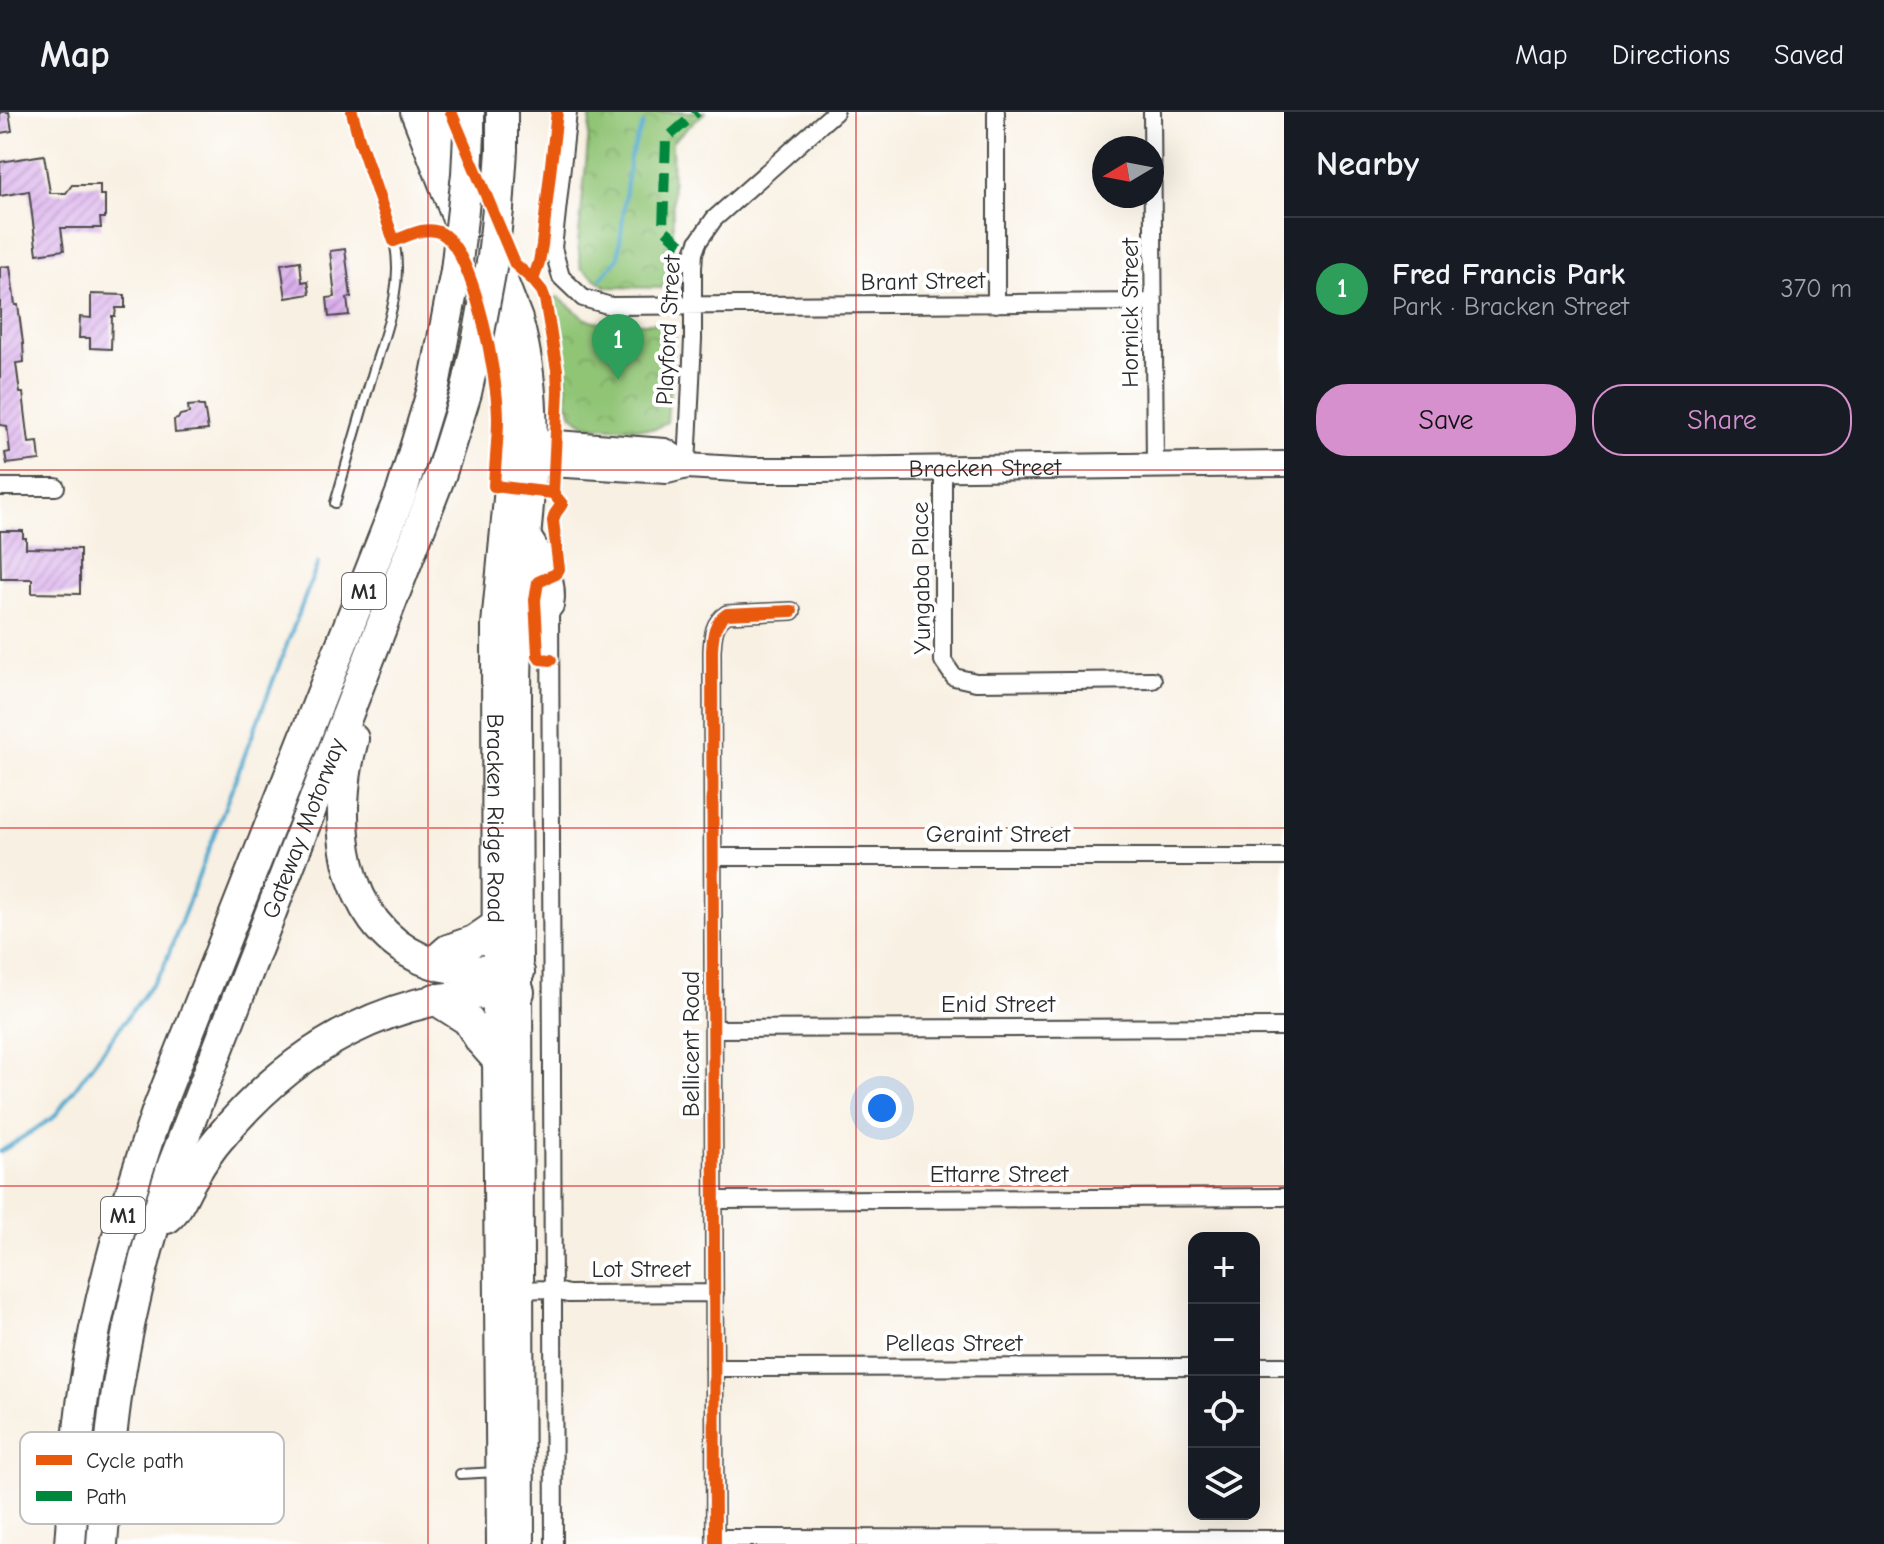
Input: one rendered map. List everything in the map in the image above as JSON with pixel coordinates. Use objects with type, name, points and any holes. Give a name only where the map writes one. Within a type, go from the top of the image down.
[{"type":"highway","name":"Gateway Motorway","points":[[112,1432],[125,1346],[153,1229],[173,1165],[441,473],[466,393],[493,257],[502,112]]},
{"type":"highway","name":"Gateway Motorway","points":[[78,1432],[107,1274],[126,1203],[157,1112],[402,491],[434,386],[456,271],[467,174],[469,123]]},
{"type":"highway","points":[[353,698],[358,722],[348,758],[342,814],[351,878],[365,906],[393,941],[408,951],[433,963],[507,982]]},
{"type":"highway","points":[[433,963],[448,950],[474,941],[496,926]]},
{"type":"highway","points":[[153,1229],[174,1212],[212,1146],[238,1115],[294,1064],[357,1026],[397,1010],[507,982]]},
{"type":"highway","points":[[435,999],[468,1020],[496,1058]]},
{"type":"highway","name":"Gateway Motorway","points":[[70,1544],[71,1524]]},
{"type":"highway","name":"Gateway Motorway","points":[[102,1544],[104,1524]]},
{"type":"main road","name":"Bracken Ridge Road","points":[[414,112],[497,324],[510,386],[511,413],[521,452],[527,536],[519,643],[507,982],[513,1307],[511,1464],[500,1544]]},
{"type":"main road","name":"Bracken Ridge Road","points":[[439,112],[519,319],[531,372],[534,407],[521,452],[495,625],[496,926],[507,982],[496,1058],[513,1307]]},
{"type":"main road","points":[[527,536],[538,553],[551,586],[550,605]]},
{"type":"main road","name":"Bracken Ridge Road","points":[[511,1464],[521,1544]]},
{"type":"street","name":"Brant Street","points":[[568,112],[553,248],[561,277],[583,298],[611,306],[693,307],[1154,302]]},
{"type":"street","name":"Playford Street","points":[[687,466],[694,253],[704,230],[714,219],[835,112]]},
{"type":"street","points":[[996,112],[996,304]]},
{"type":"street","name":"Hornick Street","points":[[1152,112],[1155,465]]},
{"type":"street","name":"Bracken Street","points":[[521,452],[665,451],[687,466],[767,470],[1284,464]]},
{"type":"street","name":"Yungaba Place","points":[[943,469],[943,661],[954,677],[976,682],[1153,680]]},
{"type":"street","points":[[0,487],[56,487]]},
{"type":"street","points":[[550,605],[558,1295],[554,1544]]},
{"type":"street","name":"Bellicent Road","points":[[715,1541],[712,651],[714,630],[719,619],[727,614],[792,611]]},
{"type":"street","name":"Geraint Street","points":[[713,857],[1284,857]]},
{"type":"street","name":"Enid Street","points":[[713,1029],[1284,1027]]},
{"type":"street","name":"Ettarre Street","points":[[715,1200],[1284,1197]]},
{"type":"street","name":"Lot Street","points":[[513,1307],[533,1290],[558,1295],[715,1293]]},
{"type":"street","points":[[1260,1366],[1284,1366]]},
{"type":"street","name":"Pelleas Street","points":[[714,1368],[1188,1367]]},
{"type":"street","points":[[715,1541],[1152,1542],[1284,1539]]},
{"type":"lane","points":[[335,503],[398,280],[394,241],[352,112]]},
{"type":"lane","points":[[460,1474],[511,1464]]},
{"type":"green space","points":[[591,112],[705,112],[672,142],[671,288],[607,287],[581,268],[578,244]]},
{"type":"green space","points":[[558,297],[586,319],[604,323],[669,323],[675,330],[667,422],[655,429],[589,426],[572,415],[567,400],[565,360],[551,306]]},
{"type":"building","points":[[0,112],[9,112],[12,131],[0,133]]},
{"type":"building","points":[[44,155],[50,193],[66,193],[72,185],[100,185],[100,195],[105,195],[105,218],[100,218],[101,228],[61,228],[64,250],[37,254],[29,191],[0,196],[0,162]]},
{"type":"building","points":[[345,249],[351,297],[347,298],[349,315],[329,317],[327,298],[335,297],[330,251]]},
{"type":"building","points":[[300,261],[302,282],[308,281],[310,294],[286,298],[281,264]]},
{"type":"building","points":[[10,266],[23,343],[24,362],[16,363],[20,393],[23,393],[29,443],[38,442],[40,460],[7,464],[5,453],[10,452],[7,426],[0,425],[0,267]]},
{"type":"building","points":[[91,294],[125,295],[125,308],[116,308],[115,316],[112,316],[111,349],[90,348],[90,338],[79,338],[80,317],[91,318]]},
{"type":"building","points":[[188,406],[204,406],[208,430],[175,433],[174,420],[189,413]]},
{"type":"building","points":[[0,531],[23,531],[26,548],[80,549],[80,594],[32,593],[32,579],[1,579]]},
{"type":"waterway","points":[[601,278],[618,258],[630,157],[643,124]]},
{"type":"waterway","points":[[0,1152],[54,1117],[163,969],[318,563]]},
{"type":"marked path","points":[[681,244],[663,228],[666,139],[697,112]]},
{"type":"cycle path","points":[[352,112],[394,241],[423,231],[441,233],[453,245],[474,290],[489,348],[497,400],[494,486],[553,493]]},
{"type":"cycle path","points":[[451,112],[515,264],[533,280]]},
{"type":"cycle path","points":[[551,660],[540,659],[538,655],[535,600],[538,582],[556,574],[559,569],[553,521],[562,504],[553,493],[558,391],[545,299],[533,280],[542,245],[557,112]]},
{"type":"cycle path","points":[[715,1544],[712,645],[716,626],[727,614],[792,611]]},
{"type":"place","name":"Fred Francis Park","points":[[618,380]]}]
